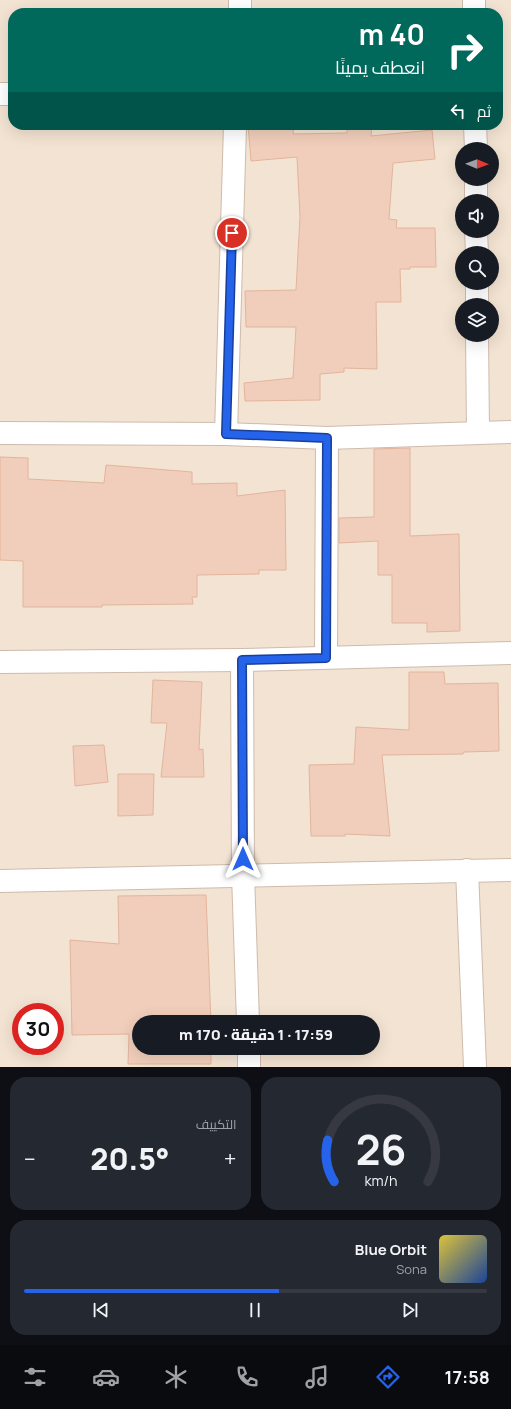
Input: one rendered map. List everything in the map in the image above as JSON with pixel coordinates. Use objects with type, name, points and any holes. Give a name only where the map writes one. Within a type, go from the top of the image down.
[{"type":"street","points":[[226,434],[235,130]]},
{"type":"street","points":[[475,130],[476,142]]},
{"type":"street","points":[[477,342],[478,432]]},
{"type":"street","points":[[0,433],[226,434],[327,438],[511,432]]},
{"type":"street","points":[[326,658],[327,438]]},
{"type":"street","points":[[0,662],[242,660],[511,654]]},
{"type":"street","points":[[242,660],[243,874],[248,1015]]},
{"type":"street","points":[[467,870],[475,1067]]},
{"type":"street","points":[[0,881],[243,874],[511,870]]},
{"type":"street","points":[[248,1055],[249,1067]]},
{"type":"shaded area","points":[[0,0],[511,0],[511,1067],[0,1067]]},
{"type":"building","points":[[248,130],[293,130],[293,134],[347,133],[347,130],[372,130],[371,136],[432,130],[435,159],[393,163],[389,219],[397,220],[396,228],[435,228],[436,267],[410,267],[410,269],[400,269],[401,302],[376,302],[377,369],[344,368],[344,372],[320,374],[320,400],[245,401],[244,383],[293,378],[296,327],[246,327],[245,291],[296,290],[300,217],[297,157],[251,161]]},
{"type":"building","points":[[410,448],[410,536],[459,534],[460,631],[427,632],[427,623],[392,623],[392,575],[378,575],[378,541],[339,543],[339,518],[374,517],[374,449]]},
{"type":"building","points":[[0,457],[28,458],[28,479],[104,483],[106,465],[192,472],[192,484],[237,483],[237,496],[285,490],[286,570],[259,570],[259,574],[197,575],[197,597],[192,597],[193,604],[102,605],[102,607],[23,607],[23,561],[0,560]]},
{"type":"building","points":[[409,672],[444,672],[445,684],[498,683],[499,751],[464,752],[463,754],[382,755],[390,836],[345,834],[345,836],[311,836],[309,765],[354,764],[356,727],[409,730]]},
{"type":"building","points":[[153,680],[202,682],[199,750],[203,749],[204,777],[161,777],[167,723],[151,723]]},
{"type":"building","points":[[104,745],[108,782],[75,786],[73,746]]},
{"type":"building","points":[[118,774],[154,774],[153,815],[118,816]]},
{"type":"building","points":[[206,895],[211,1015],[132,1015],[132,1055],[211,1055],[211,1064],[128,1064],[129,1034],[72,1035],[70,940],[119,944],[118,896]]},
{"type":"route","points":[[232,233],[226,434],[327,438],[326,658],[242,660],[243,859]]}]
